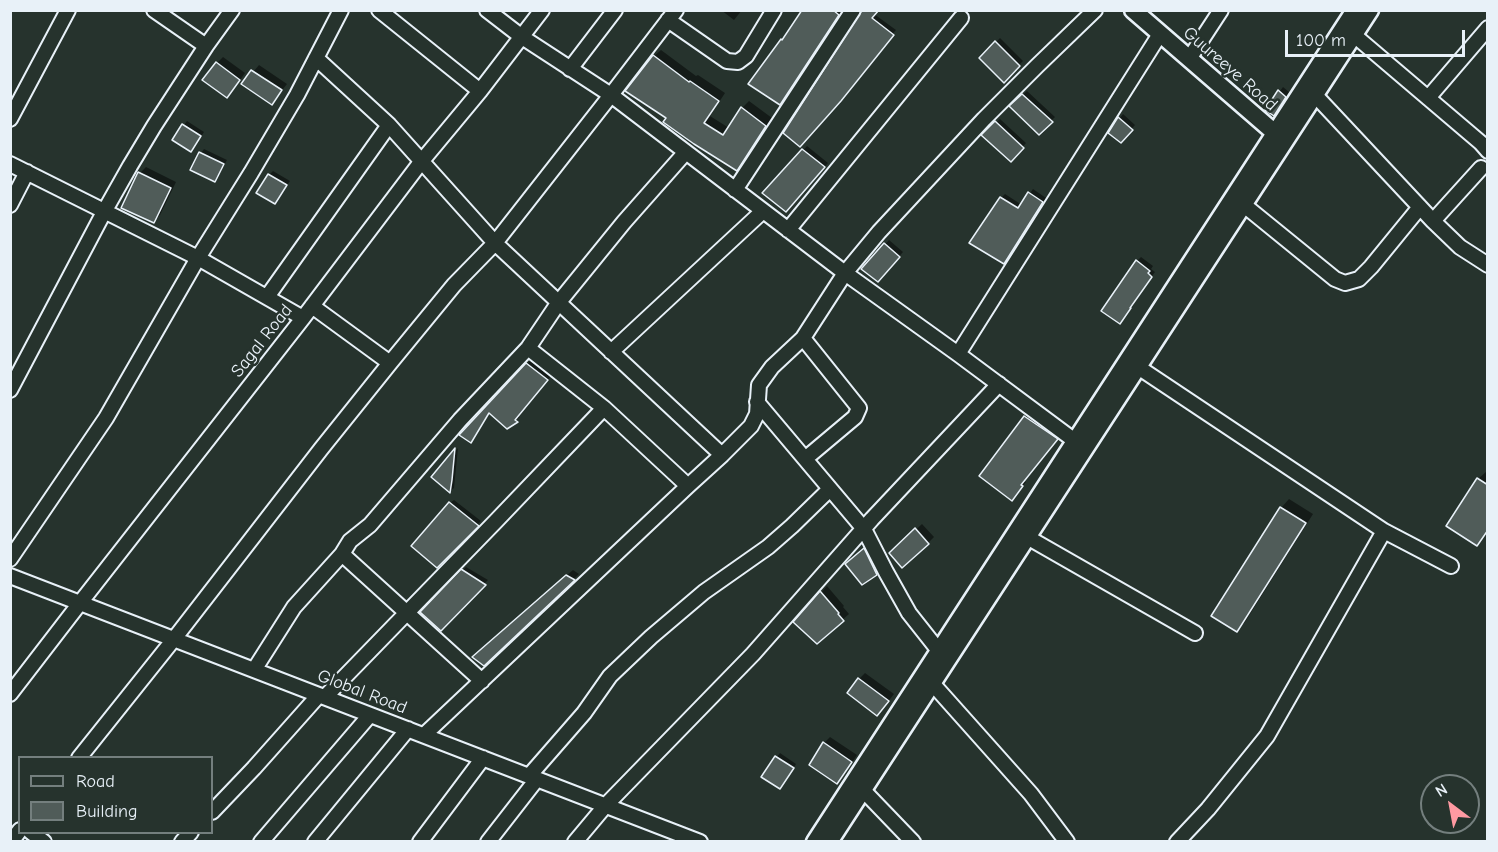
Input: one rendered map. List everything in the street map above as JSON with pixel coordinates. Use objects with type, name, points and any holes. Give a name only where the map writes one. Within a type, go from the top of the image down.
[{"type":"street","points":[[10,119],[68,10]]},
{"type":"street","points":[[154,10],[206,46]]},
{"type":"street","points":[[10,390],[104,212],[154,126],[232,10]]},
{"type":"street","points":[[10,559],[106,418],[198,258],[297,95],[341,10]]},
{"type":"street","points":[[379,10],[480,91]]},
{"type":"street","points":[[487,10],[522,37],[611,95],[685,153],[999,384],[1079,446]]},
{"type":"street","name":"Sagal Road","points":[[10,694],[542,10]]},
{"type":"street","points":[[570,69],[615,10]]},
{"type":"street","points":[[81,756],[390,363],[454,285],[495,243],[672,15],[727,61],[738,62],[746,56],[774,10]]},
{"type":"street","points":[[735,190],[853,10]]},
{"type":"street","points":[[424,735],[751,426],[757,414],[759,385],[772,367],[803,338],[846,273],[879,232],[984,119],[1095,10]]},
{"type":"street","name":"Guureeye Road","points":[[1133,10],[1275,133]]},
{"type":"street","points":[[1189,59],[1221,10]]},
{"type":"street","points":[[826,841],[939,651],[1079,446],[1275,133],[1355,10]]},
{"type":"street","points":[[826,841],[863,790],[1027,537],[1079,446],[1138,367],[1370,10]]},
{"type":"street","points":[[788,230],[962,18]]},
{"type":"street","points":[[1428,98],[1488,28]]},
{"type":"street","points":[[958,354],[1160,34]]},
{"type":"street","points":[[1354,36],[1485,143]]},
{"type":"street","points":[[316,58],[389,125],[495,243],[722,455]]},
{"type":"street","points":[[1315,95],[1433,221],[1460,246],[1488,264]]},
{"type":"street","points":[[267,297],[389,125]]},
{"type":"street","points":[[254,670],[294,607],[342,554],[350,541],[370,525],[460,420],[528,348],[559,302],[624,222],[685,153]]},
{"type":"street","points":[[10,164],[198,258],[267,297],[307,312],[390,363]]},
{"type":"street","points":[[1433,221],[1485,167]]},
{"type":"street","points":[[10,205],[27,172]]},
{"type":"street","points":[[1244,205],[1335,279],[1345,283],[1359,279],[1420,207]]},
{"type":"street","points":[[611,352],[763,211]]},
{"type":"street","points":[[803,338],[859,408],[855,417],[805,459]]},
{"type":"street","points":[[528,348],[604,408],[688,486]]},
{"type":"street","points":[[1138,367],[1384,531],[1451,566]]},
{"type":"street","points":[[575,842],[606,805],[753,654],[864,529],[999,384]]},
{"type":"street","points":[[757,402],[864,529],[909,613],[939,651]]},
{"type":"street","points":[[213,811],[322,696],[407,614],[604,408]]},
{"type":"street","points":[[488,842],[533,777],[610,676],[704,592],[768,547],[830,489]]},
{"type":"street","points":[[1177,842],[1208,809],[1267,736],[1384,531]]},
{"type":"street","points":[[1027,537],[1195,633]]},
{"type":"street","points":[[342,554],[482,681]]},
{"type":"street","name":"Global Road","points":[[10,576],[606,805],[684,839],[700,842]]},
{"type":"street","points":[[932,683],[1031,794],[1067,842]]},
{"type":"street","points":[[261,842],[370,714]]},
{"type":"street","points":[[315,842],[408,729]]},
{"type":"street","points":[[420,842],[483,758]]},
{"type":"street","points":[[863,790],[913,842]]},
{"type":"building","points":[[802,10],[833,10],[839,15],[780,105],[748,84]]},
{"type":"building","points":[[862,10],[879,10],[872,18],[894,35],[841,101],[800,147],[783,133]]},
{"type":"building","points":[[995,41],[1020,66],[1004,83],[979,58]]},
{"type":"building","points":[[653,55],[719,101],[704,123],[723,135],[741,107],[766,126],[737,171],[663,122],[666,118],[625,91]]},
{"type":"building","points":[[216,62],[240,80],[227,98],[202,80]]},
{"type":"building","points":[[251,70],[282,90],[272,105],[241,84]]},
{"type":"building","points":[[1278,90],[1286,97],[1274,116],[1265,110]]},
{"type":"building","points":[[1022,94],[1053,122],[1039,135],[1009,106]]},
{"type":"building","points":[[1118,117],[1133,130],[1121,143],[1108,133]]},
{"type":"building","points":[[995,121],[1024,148],[1011,162],[981,135]]},
{"type":"building","points":[[182,124],[201,136],[191,152],[172,140]]},
{"type":"building","points":[[802,149],[825,167],[786,212],[762,193]]},
{"type":"building","points":[[199,152],[224,164],[215,182],[190,170]]},
{"type":"building","points":[[138,172],[171,188],[154,223],[121,208]]},
{"type":"building","points":[[268,174],[287,185],[275,204],[256,193]]},
{"type":"building","points":[[1028,192],[1043,202],[1004,264],[969,243],[1000,197],[1018,208]]},
{"type":"building","points":[[884,243],[900,257],[878,282],[861,269]]},
{"type":"building","points":[[1136,260],[1150,271],[1148,273],[1152,277],[1120,324],[1101,311]]},
{"type":"building","points":[[526,363],[548,380],[515,420],[518,422],[507,429],[489,413],[471,443],[459,435]]},
{"type":"building","points":[[1024,416],[1058,439],[1021,485],[1023,486],[1012,501],[979,476]]},
{"type":"building","points":[[455,448],[452,480],[450,493],[431,477]]},
{"type":"building","points":[[1477,478],[1488,485],[1488,530],[1477,546],[1446,526]]},
{"type":"building","points":[[449,502],[479,526],[437,568],[411,546]]},
{"type":"building","points":[[1280,507],[1306,523],[1237,632],[1211,616]]},
{"type":"building","points":[[915,528],[929,544],[902,568],[889,553]]},
{"type":"building","points":[[864,548],[877,575],[862,585],[845,564]]},
{"type":"building","points":[[461,569],[486,585],[441,631],[420,612]]},
{"type":"building","points":[[566,575],[575,580],[484,666],[472,657]]},
{"type":"building","points":[[820,591],[844,621],[817,644],[793,622]]},
{"type":"building","points":[[858,678],[889,701],[877,716],[847,693]]},
{"type":"building","points":[[823,742],[852,762],[837,784],[809,765]]},
{"type":"building","points":[[775,756],[794,768],[780,789],[761,777]]}]
